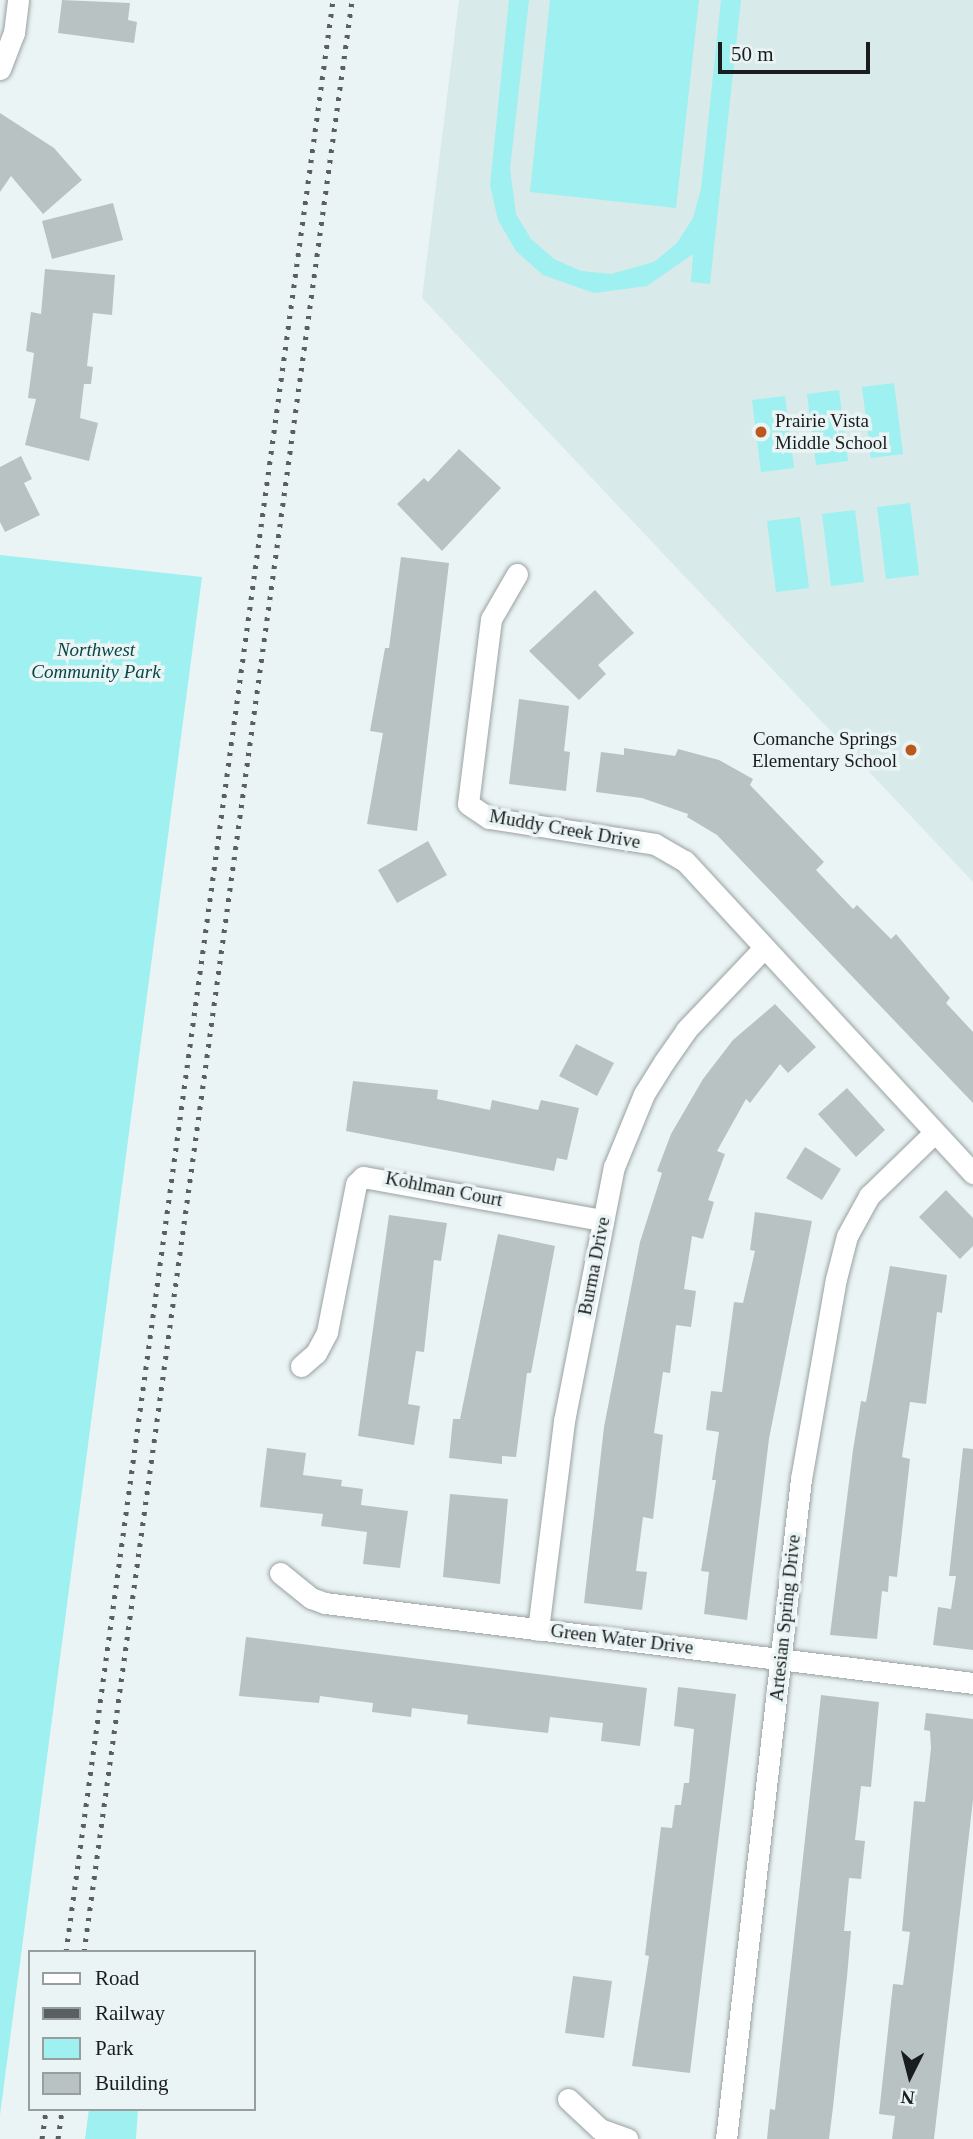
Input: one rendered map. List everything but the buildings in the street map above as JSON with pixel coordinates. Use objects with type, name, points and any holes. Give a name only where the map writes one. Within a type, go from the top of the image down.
[{"type":"street","points":[[0,69],[15,33],[18,0]]},
{"type":"street","name":"Muddy Creek Drive","points":[[517,574],[491,619],[468,804],[489,818],[655,844],[685,862],[973,1173]]},
{"type":"street","name":"Burma Drive","points":[[538,1630],[558,1457],[614,1167],[644,1094],[686,1030],[763,949]]},
{"type":"street","name":"Artesian Spring Drive","points":[[726,2139],[806,1443],[841,1255],[869,1196],[934,1133]]},
{"type":"street","name":"Kohlman Court","points":[[300,1366],[316,1353],[327,1332],[356,1184],[363,1177],[603,1220]]},
{"type":"street","name":"Green Water Drive","points":[[280,1573],[311,1598],[325,1603],[973,1683]]},
{"type":"street","points":[[568,2099],[600,2129],[627,2139]]},
{"type":"shaded area","name":"Prairie Vista Middle School","points":[[459,0],[973,0],[973,882],[422,298]]},
{"type":"green space","points":[[509,0],[529,0],[510,169],[516,214],[531,239],[554,259],[581,271],[611,274],[654,262],[677,243],[693,218],[701,189],[721,0],[741,0],[710,284],[691,282],[693,254],[647,286],[594,293],[543,275],[516,251],[498,220],[490,185]]},
{"type":"green space","points":[[550,0],[699,0],[676,208],[530,192]]},
{"type":"green space","points":[[894,383],[903,454],[871,458],[862,387]]},
{"type":"green space","points":[[839,390],[848,461],[816,465],[807,394]]},
{"type":"green space","points":[[785,396],[794,468],[761,472],[752,400]]},
{"type":"green space","points":[[910,503],[919,575],[886,579],[877,507]]},
{"type":"green space","points":[[855,510],[864,582],[831,586],[822,514]]},
{"type":"green space","points":[[800,517],[809,588],[776,592],[767,521]]},
{"type":"green space","name":"Northwest Community Park","points":[[0,555],[202,577],[0,2115]]},
{"type":"green space","points":[[89,2111],[138,2111],[136,2139],[85,2139]]},
{"type":"railway","points":[[66,1950],[333,0]]},
{"type":"railway","points":[[84,1950],[352,0]]},
{"type":"railway","points":[[42,2139],[46,2111]]},
{"type":"railway","points":[[58,2139],[62,2111]]},
{"type":"place","name":"Prairie Vista Middle School","points":[[761,432]]},
{"type":"place","name":"Comanche Springs Elementary School","points":[[911,750]]}]
